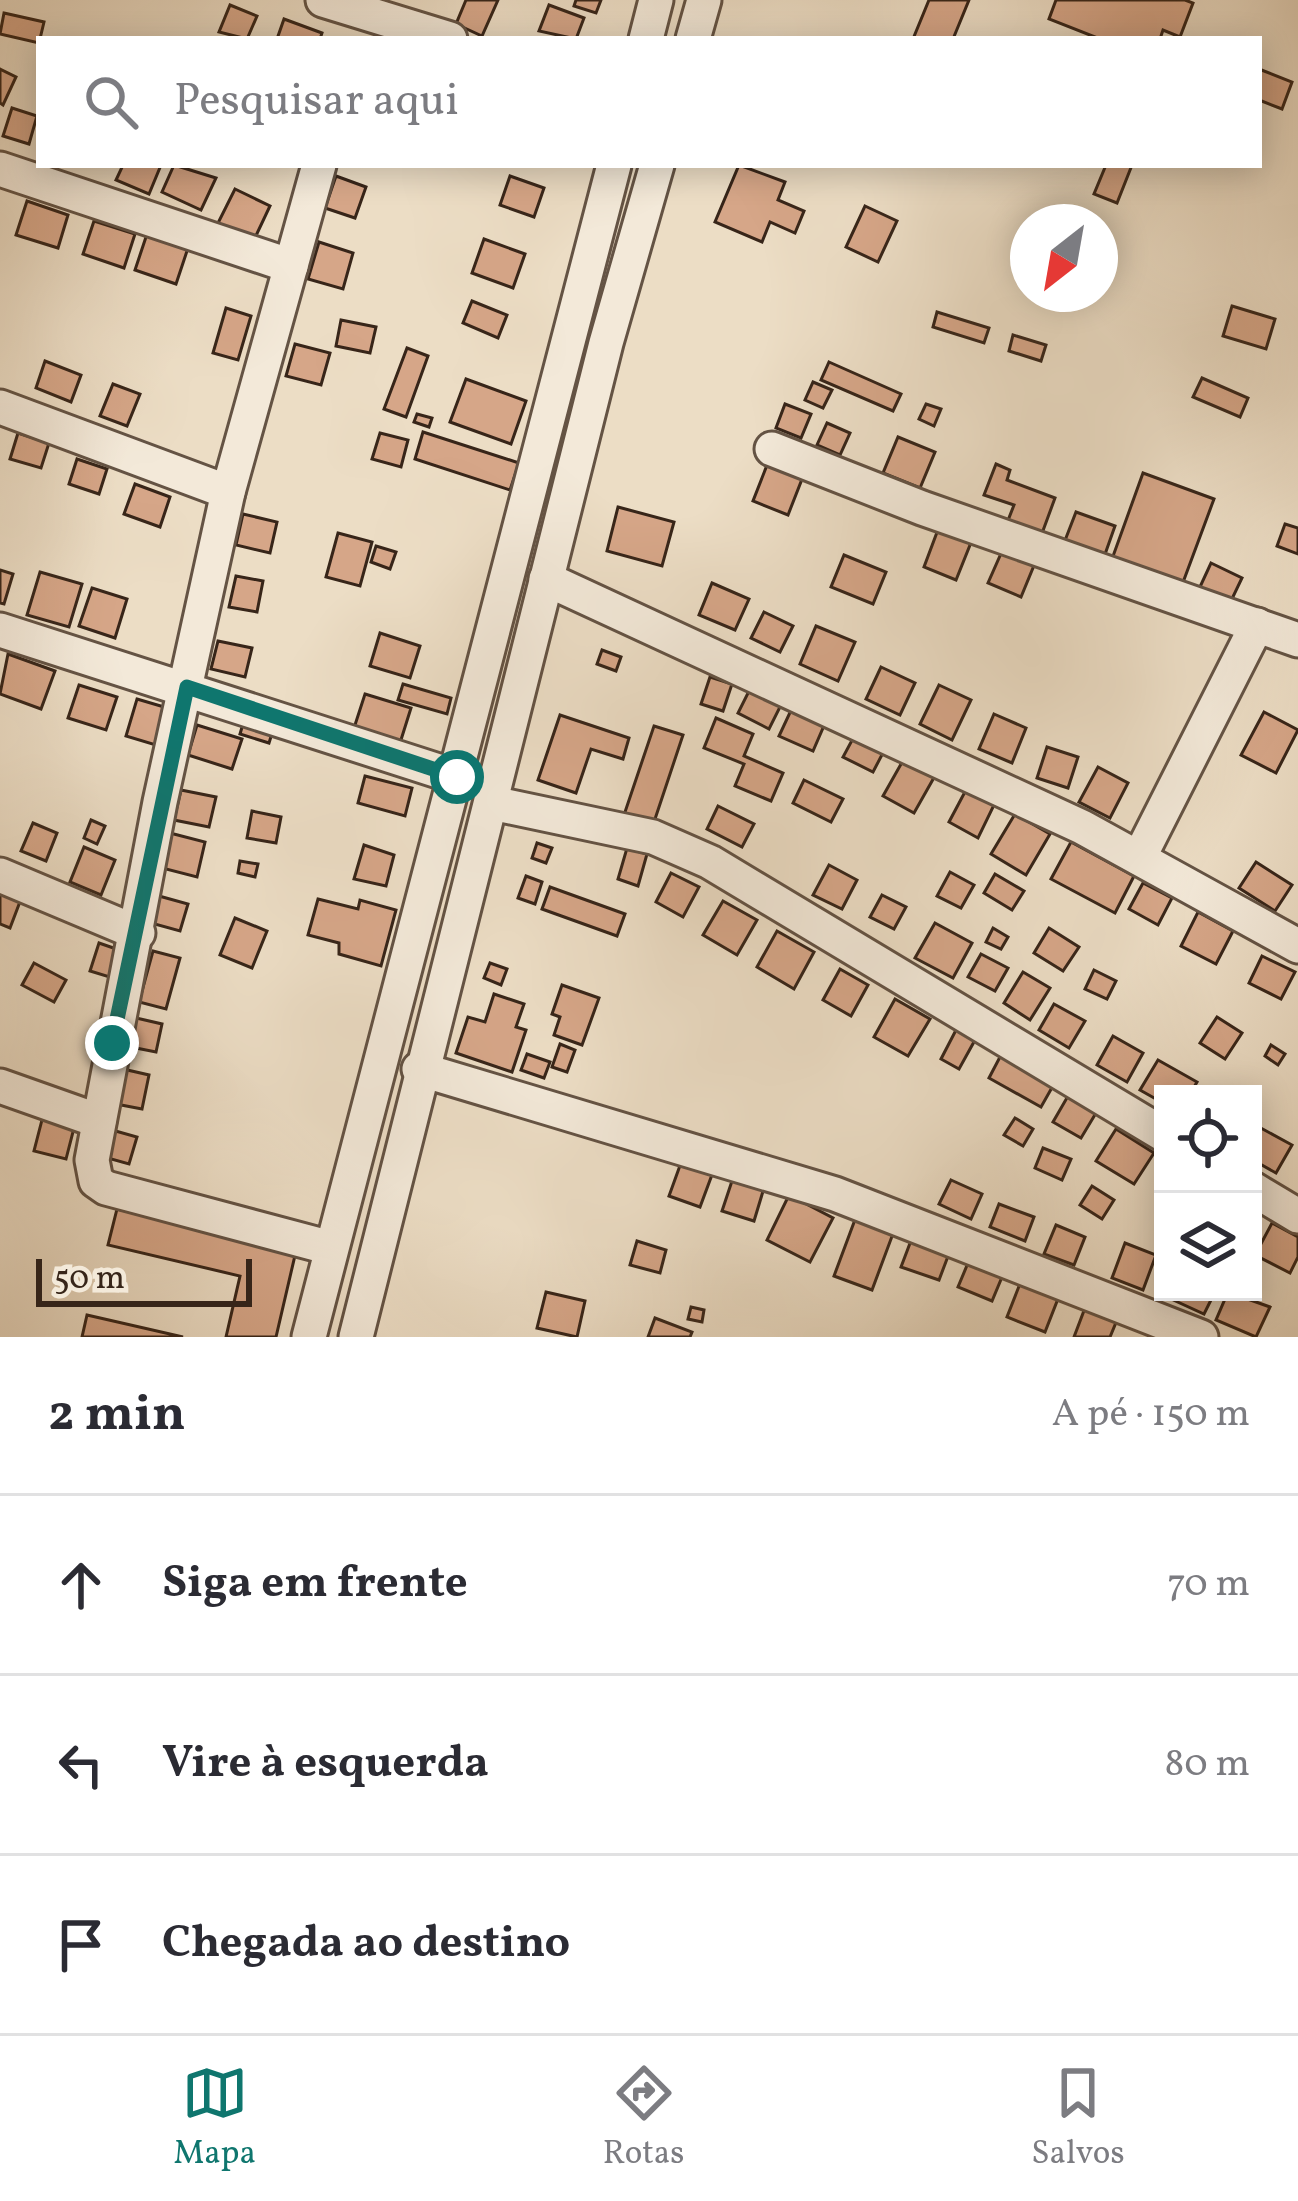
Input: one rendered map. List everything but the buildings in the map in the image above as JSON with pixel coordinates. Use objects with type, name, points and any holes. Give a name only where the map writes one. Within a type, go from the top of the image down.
[{"type":"street","points":[[323,0],[361,17],[438,36]]},
{"type":"street","points":[[647,36],[656,0]]},
{"type":"street","points":[[693,36],[704,0]]},
{"type":"street","points":[[318,168],[227,492],[99,1121],[93,1173],[106,1188],[331,1248]]},
{"type":"street","points":[[613,168],[312,1328],[367,1335],[419,1070],[656,168]]},
{"type":"street","points":[[0,170],[290,266]]},
{"type":"street","points":[[0,407],[227,492]]},
{"type":"street","points":[[772,449],[922,508],[1298,640]]},
{"type":"street","points":[[546,579],[1139,858],[1298,946]]},
{"type":"street","points":[[1139,858],[1257,625]]},
{"type":"street","points":[[0,630],[457,777]]},
{"type":"street","points":[[492,803],[653,837],[710,862],[1154,1129]]},
{"type":"street","points":[[0,875],[138,933]]},
{"type":"street","points":[[419,1070],[835,1193],[1201,1337]]},
{"type":"street","points":[[0,1086],[99,1121]]},
{"type":"street","points":[[1260,1193],[1298,1216]]},
{"type":"route","points":[[112,1043],[187,687],[457,777]]}]
